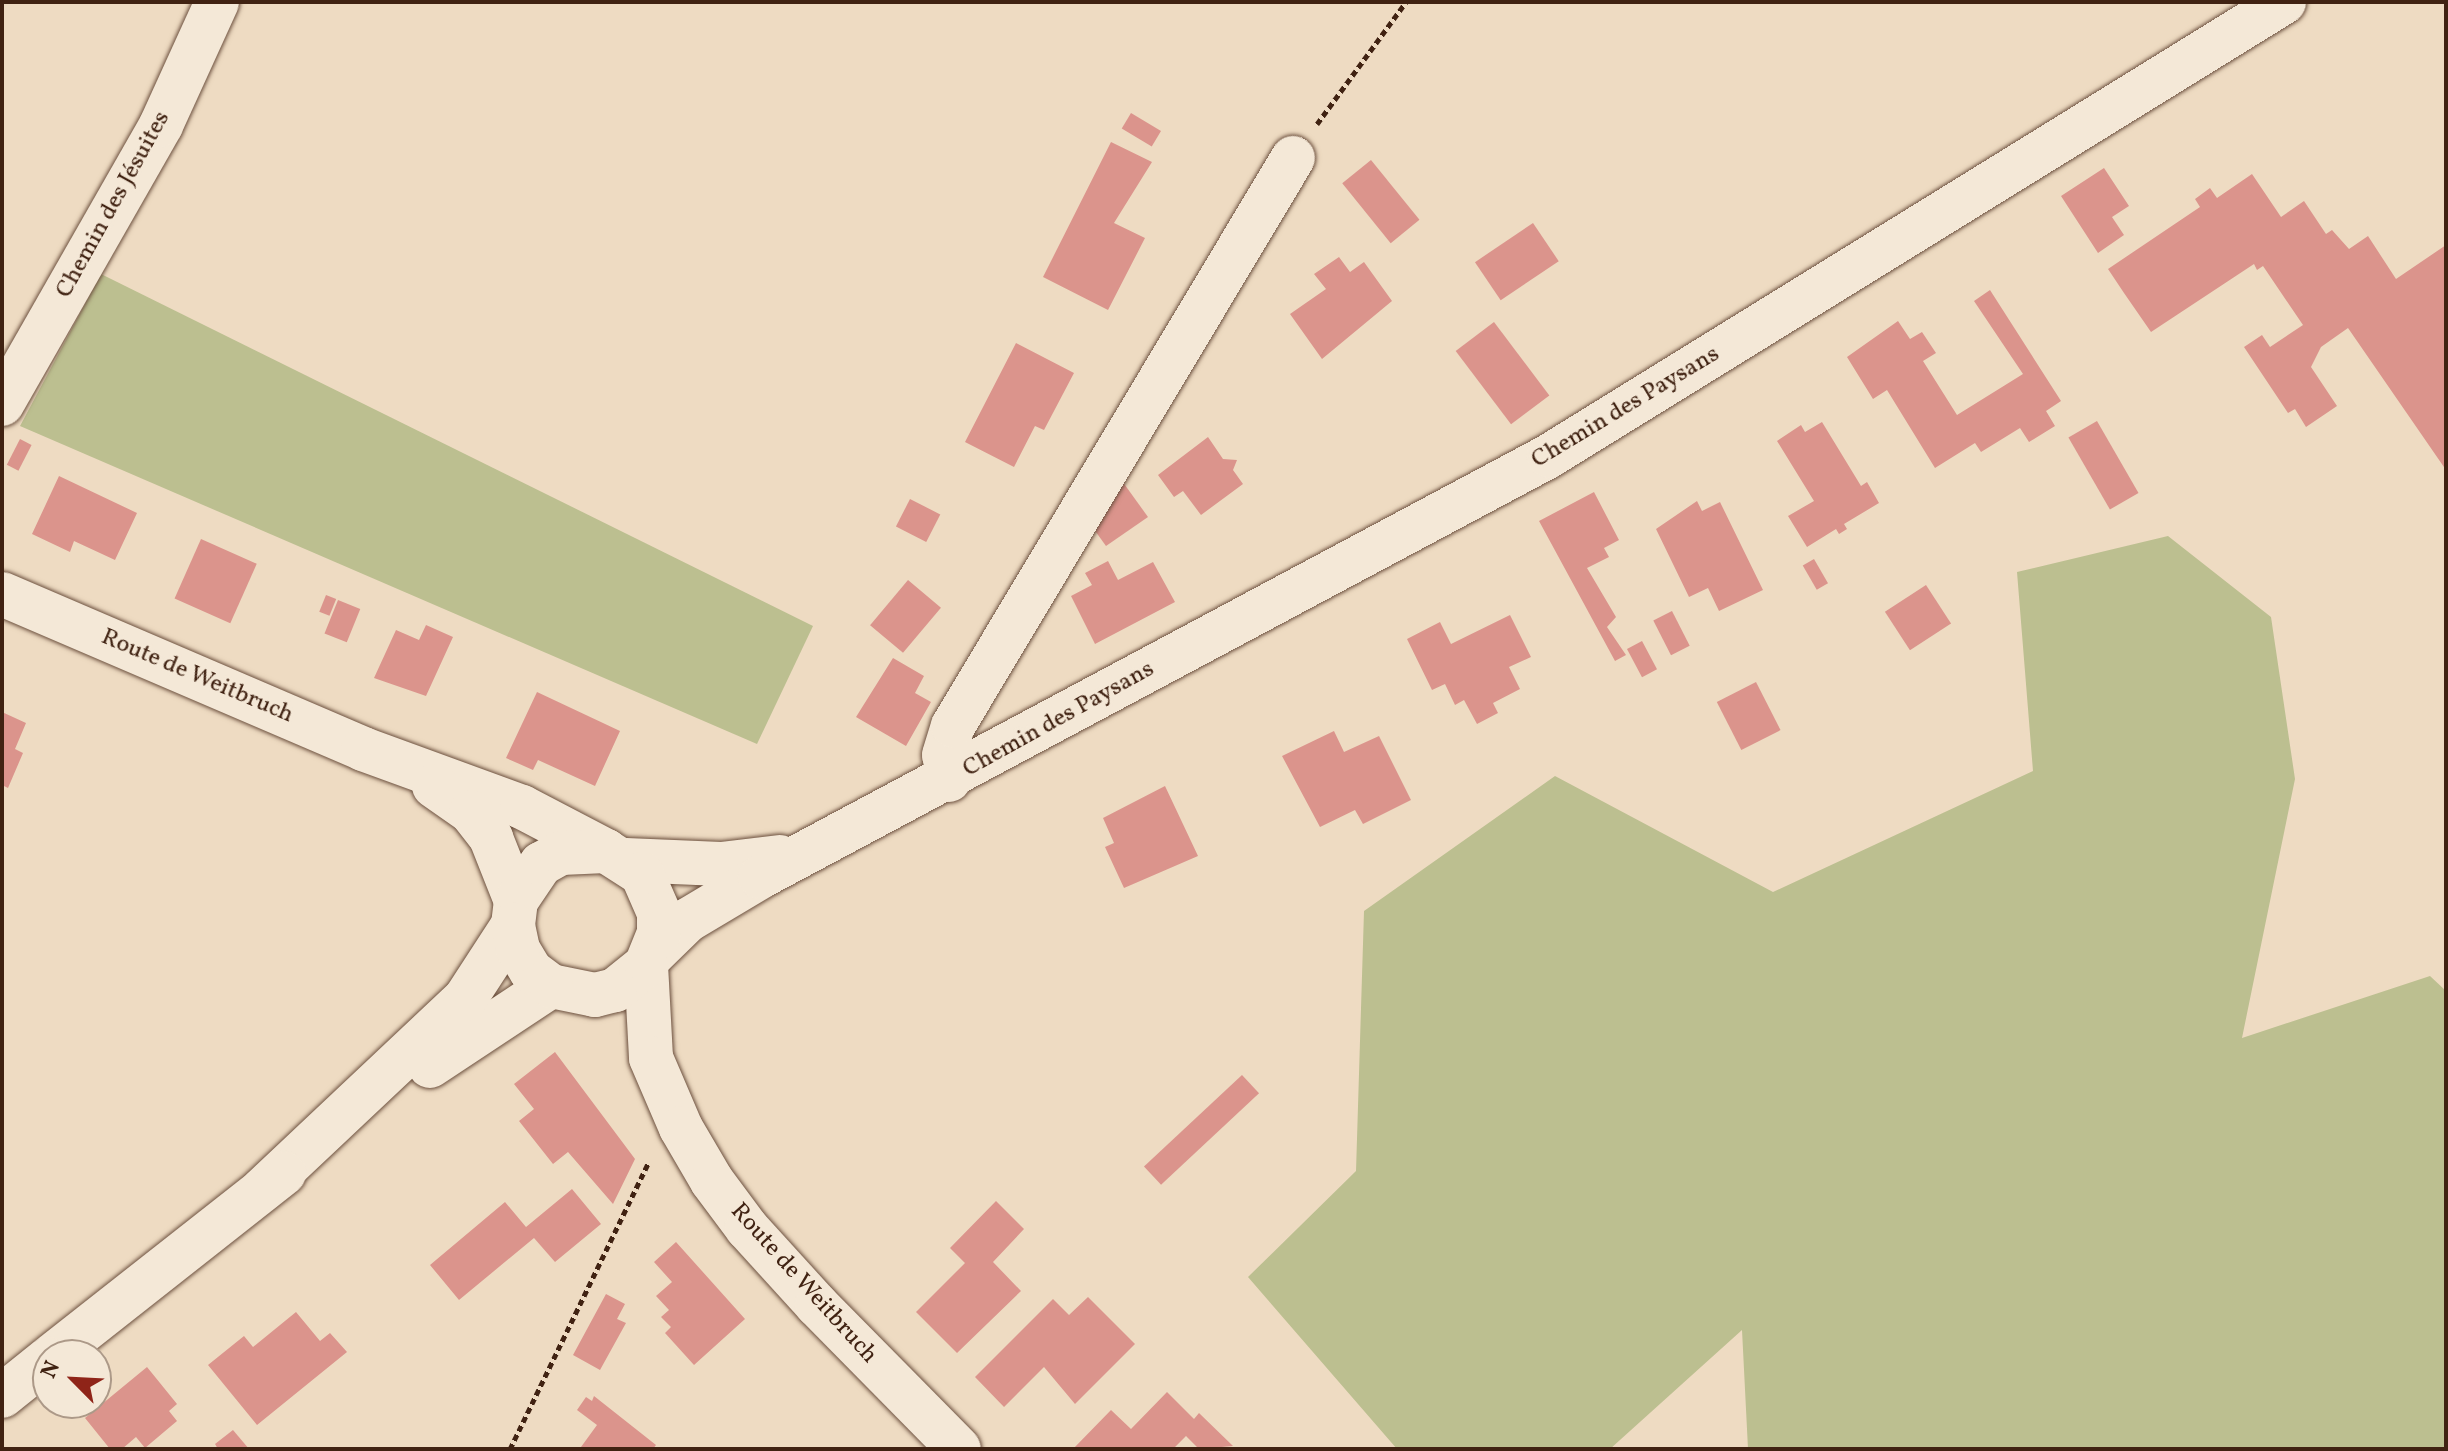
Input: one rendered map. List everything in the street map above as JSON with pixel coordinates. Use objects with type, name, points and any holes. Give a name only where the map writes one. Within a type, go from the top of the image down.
[{"type":"street","name":"Chemin des Jésuites","points":[[2,404],[161,125],[217,2]]},
{"type":"street","name":"Chemin des Paysans","points":[[649,960],[688,920],[806,852],[949,780],[1549,456],[2284,2]]},
{"type":"street","name":"Chemin des Paysans","points":[[949,780],[944,755],[953,726],[1293,158]]},
{"type":"street","name":"Route de Weitbruch","points":[[2,594],[391,760],[522,807],[616,855],[654,892],[659,913],[649,960],[651,1058],[681,1128],[747,1228],[959,1449]]},
{"type":"street","name":"Route de Weitbruch","points":[[391,760],[471,812],[491,838],[515,913],[525,960],[563,990],[597,1007],[651,1058]]},
{"type":"street","name":"Chemin des Paysans","points":[[616,855],[721,864],[806,852]]},
{"type":"street","points":[[262,1190],[465,999],[541,864],[561,853],[616,855]]},
{"type":"street","points":[[73,1339],[262,1190],[487,1024],[563,990],[615,990],[649,960]]},
{"type":"street","points":[[2,1396],[32,1372]]},
{"type":"path","points":[[1293,158],[1406,2]]},
{"type":"path","points":[[510,1449],[649,1162],[681,1128]]},
{"type":"green space","points":[[101,274],[813,626],[757,744],[20,426]]},
{"type":"green space","points":[[2168,536],[2271,617],[2295,779],[2242,1038],[2430,976],[2446,991],[2446,1449],[1748,1449],[1742,1330],[1610,1449],[1397,1449],[1248,1277],[1356,1171],[1364,911],[1555,776],[1773,892],[2033,771],[2017,572]]},
{"type":"building","points":[[1131,113],[1161,131],[1152,146],[1122,128]]},
{"type":"building","points":[[1111,142],[1152,162],[1114,223],[1145,238],[1108,310],[1043,277]]},
{"type":"building","points":[[1371,160],[1419,220],[1391,243],[1342,183]]},
{"type":"building","points":[[2104,168],[2129,206],[2112,217],[2124,235],[2098,253],[2061,196]]},
{"type":"building","points":[[2252,174],[2281,217],[2304,201],[2326,234],[2332,230],[2349,249],[2368,236],[2396,279],[2446,245],[2446,470],[2348,328],[2321,347],[2311,367],[2337,406],[2306,427],[2295,409],[2288,413],[2244,347],[2262,335],[2270,347],[2303,325],[2263,266],[2257,270],[2254,264],[2151,332],[2108,269],[2200,207],[2195,199],[2210,188],[2217,198]]},
{"type":"building","points":[[1533,223],[1559,261],[1501,300],[1475,262]]},
{"type":"building","points":[[1339,257],[1350,272],[1364,262],[1392,301],[1322,359],[1290,314],[1326,289],[1314,274]]},
{"type":"building","points":[[1990,290],[2061,401],[2046,411],[2055,426],[2029,442],[2020,428],[1981,452],[1975,443],[1935,468],[1887,390],[1873,399],[1847,357],[1898,321],[1910,339],[1922,332],[1936,353],[1923,361],[1957,415],[2023,374],[1974,301]]},
{"type":"building","points":[[1494,322],[1549,395],[1511,424],[1456,351]]},
{"type":"building","points":[[1016,343],[1074,373],[1044,430],[1035,426],[1014,467],[965,442]]},
{"type":"building","points":[[2097,421],[2138,493],[2110,509],[2068,438]]},
{"type":"building","points":[[1822,422],[1861,486],[1867,482],[1879,503],[1844,524],[1847,529],[1839,534],[1836,529],[1807,547],[1788,516],[1814,501],[1777,441],[1801,425],[1805,432]]},
{"type":"building","points":[[1208,437],[1223,459],[1237,460],[1233,470],[1243,484],[1201,515],[1183,491],[1174,497],[1158,475]]},
{"type":"building","points":[[20,439],[32,445],[18,471],[7,465]]},
{"type":"building","points":[[1117,474],[1148,517],[1106,546],[1088,521]]},
{"type":"building","points":[[59,476],[137,513],[115,560],[74,541],[70,552],[32,534]]},
{"type":"building","points":[[1594,492],[1619,540],[1604,548],[1609,557],[1587,568],[1616,617],[1607,627],[1626,655],[1615,661],[1539,521]]},
{"type":"building","points":[[910,499],[940,514],[926,542],[896,527]]},
{"type":"building","points":[[1697,501],[1702,511],[1720,502],[1763,590],[1719,611],[1708,588],[1689,597],[1656,529]]},
{"type":"building","points":[[201,539],[257,564],[230,623],[175,598]]},
{"type":"building","points":[[1814,559],[1828,583],[1817,590],[1803,566]]},
{"type":"building","points":[[1108,561],[1118,580],[1153,562],[1175,602],[1095,644],[1071,596],[1092,585],[1085,573]]},
{"type":"building","points":[[908,580],[941,608],[903,653],[870,625]]},
{"type":"building","points":[[1926,585],[1951,624],[1910,650],[1885,612]]},
{"type":"building","points":[[326,595],[336,599],[329,616],[319,612]]},
{"type":"building","points":[[338,600],[360,609],[347,642],[325,633]]},
{"type":"building","points":[[1672,611],[1690,646],[1671,655],[1653,621]]},
{"type":"building","points":[[1510,615],[1531,657],[1509,667],[1520,689],[1493,703],[1498,713],[1477,724],[1464,700],[1455,705],[1445,684],[1432,690],[1407,639],[1440,622],[1451,644]]},
{"type":"building","points":[[426,625],[453,637],[426,696],[374,678],[396,630],[419,640]]},
{"type":"building","points":[[1642,641],[1657,669],[1642,677],[1627,649]]},
{"type":"building","points":[[893,658],[924,676],[915,693],[931,702],[906,746],[856,717]]},
{"type":"building","points":[[1756,682],[1781,730],[1741,750],[1717,702]]},
{"type":"building","points":[[537,692],[620,731],[595,786],[538,760],[533,770],[506,758]]},
{"type":"building","points":[[2,712],[26,723],[15,749],[23,753],[8,788],[2,785]]},
{"type":"building","points":[[1334,731],[1344,752],[1379,736],[1411,800],[1363,824],[1355,810],[1320,827],[1282,756]]},
{"type":"building","points":[[1165,786],[1198,856],[1124,888],[1105,847],[1114,843],[1103,818]]},
{"type":"building","points":[[555,1052],[635,1159],[613,1204],[568,1152],[553,1164],[519,1121],[534,1109],[514,1084]]},
{"type":"building","points":[[1242,1075],[1259,1093],[1161,1185],[1144,1166]]},
{"type":"building","points":[[572,1189],[601,1224],[555,1262],[534,1238],[459,1300],[430,1265],[505,1202],[526,1227]]},
{"type":"building","points":[[996,1201],[1024,1229],[993,1262],[1021,1291],[957,1353],[916,1312],[965,1263],[950,1248]]},
{"type":"building","points":[[676,1242],[745,1319],[694,1365],[665,1333],[671,1327],[661,1317],[669,1310],[656,1296],[672,1282],[654,1262]]},
{"type":"building","points":[[606,1294],[625,1304],[617,1319],[626,1323],[600,1370],[573,1355]]},
{"type":"building","points":[[1088,1297],[1135,1344],[1075,1404],[1044,1367],[1004,1407],[975,1377],[1053,1299],[1069,1315]]},
{"type":"building","points":[[296,1312],[320,1341],[330,1333],[347,1352],[257,1425],[208,1365],[244,1336],[253,1347]]},
{"type":"building","points":[[147,1367],[177,1404],[169,1411],[177,1421],[145,1448],[136,1437],[122,1449],[110,1449],[86,1419],[112,1419],[112,1396]]},
{"type":"building","points":[[1167,1392],[1194,1419],[1199,1413],[1233,1446],[1199,1449],[1186,1436],[1173,1449],[1073,1449],[1111,1410],[1131,1429]]},
{"type":"building","points":[[594,1396],[656,1445],[653,1449],[581,1447],[597,1425],[577,1410],[586,1397],[592,1401]]},
{"type":"building","points":[[233,1430],[249,1449],[218,1449],[215,1444]]}]
